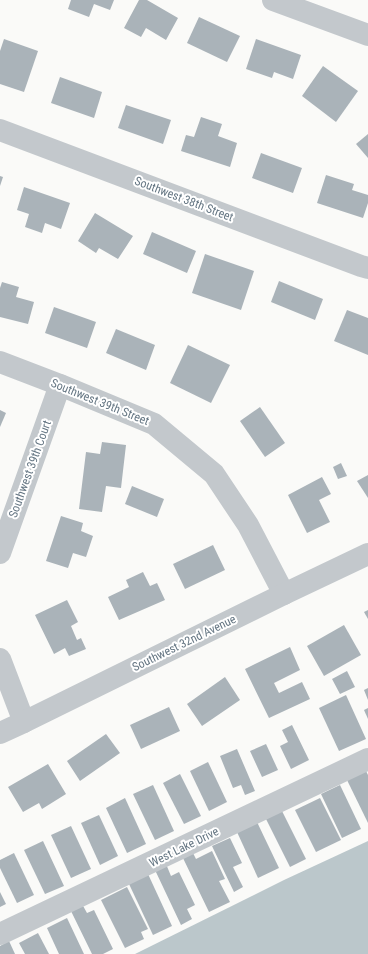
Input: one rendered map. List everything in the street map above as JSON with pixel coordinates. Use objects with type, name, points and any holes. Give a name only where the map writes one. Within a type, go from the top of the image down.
[{"type":"street","points":[[273,0],[368,35]]},
{"type":"street","name":"Southwest 38th Street","points":[[0,130],[368,268]]},
{"type":"street","name":"Southwest 39th Street","points":[[0,362],[60,384],[154,424],[214,474],[248,525],[284,594]]},
{"type":"street","name":"Southwest 39th Court","points":[[0,553],[60,384]]},
{"type":"street","name":"Southwest 32nd Avenue","points":[[0,733],[368,554]]},
{"type":"street","points":[[0,659],[24,722]]},
{"type":"street","name":"West Lake Drive","points":[[0,934],[368,759]]},
{"type":"shaded area","points":[[368,841],[368,954],[135,954],[284,880]]},
{"type":"building","points":[[71,0],[114,0],[110,10],[94,4],[89,17],[68,9]]},
{"type":"building","points":[[139,0],[147,0],[178,18],[166,40],[146,28],[141,37],[124,28]]},
{"type":"building","points":[[199,17],[240,36],[227,62],[187,43]]},
{"type":"building","points":[[4,39],[38,51],[24,92],[0,84],[0,51]]},
{"type":"building","points":[[256,39],[301,55],[293,79],[274,72],[272,78],[246,69]]},
{"type":"building","points":[[323,66],[358,91],[336,122],[302,96]]},
{"type":"building","points":[[60,77],[102,92],[94,118],[51,103]]},
{"type":"building","points":[[126,105],[171,120],[163,144],[118,128]]},
{"type":"building","points":[[201,117],[222,124],[218,136],[237,143],[230,167],[181,151],[186,135],[194,137]]},
{"type":"building","points":[[368,134],[368,158],[356,144]]},
{"type":"building","points":[[261,153],[302,168],[293,193],[252,178]]},
{"type":"building","points":[[326,175],[354,184],[352,190],[368,195],[368,203],[363,218],[317,203]]},
{"type":"building","points":[[0,176],[3,177],[0,186]]},
{"type":"building","points":[[24,187],[70,203],[61,229],[45,223],[42,233],[25,227],[29,214],[17,210]]},
{"type":"building","points":[[95,213],[133,236],[118,259],[99,248],[96,253],[78,241]]},
{"type":"building","points":[[152,232],[196,251],[187,273],[143,254]]},
{"type":"building","points":[[205,254],[254,271],[241,310],[192,293]]},
{"type":"building","points":[[279,281],[323,299],[315,320],[271,302]]},
{"type":"building","points":[[2,282],[19,287],[16,297],[34,302],[28,324],[0,317],[0,288]]},
{"type":"building","points":[[54,307],[96,322],[87,348],[45,333]]},
{"type":"building","points":[[347,310],[368,318],[368,355],[334,341]]},
{"type":"building","points":[[116,329],[155,345],[146,370],[106,353]]},
{"type":"building","points":[[188,345],[230,365],[211,403],[170,383]]},
{"type":"building","points":[[260,407],[285,443],[265,457],[240,421]]},
{"type":"building","points":[[0,410],[6,413],[0,427]]},
{"type":"building","points":[[102,442],[126,445],[121,488],[106,486],[102,512],[79,509],[86,452],[100,454]]},
{"type":"building","points":[[341,463],[347,476],[338,479],[333,467]]},
{"type":"building","points":[[368,475],[368,498],[357,481]]},
{"type":"building","points":[[322,477],[331,494],[319,500],[330,522],[307,533],[288,495]]},
{"type":"building","points":[[132,486],[164,499],[157,517],[125,504]]},
{"type":"building","points":[[61,516],[83,523],[81,531],[93,536],[86,557],[73,553],[68,568],[46,561]]},
{"type":"building","points":[[213,545],[225,570],[185,589],[173,564]]},
{"type":"building","points":[[143,572],[150,586],[157,583],[165,600],[119,620],[108,597],[129,587],[126,580]]},
{"type":"building","points":[[67,600],[78,622],[71,626],[77,640],[81,638],[86,649],[69,656],[65,648],[54,654],[35,615]]},
{"type":"building","points":[[368,610],[368,619],[364,612]]},
{"type":"building","points":[[344,625],[361,655],[324,676],[307,646]]},
{"type":"building","points":[[290,647],[300,670],[274,683],[279,693],[302,682],[310,699],[269,718],[245,669]]},
{"type":"building","points":[[347,671],[355,687],[340,694],[332,679]]},
{"type":"building","points":[[225,677],[240,700],[202,726],[187,704]]},
{"type":"building","points":[[368,688],[368,700],[364,690]]},
{"type":"building","points":[[346,695],[366,739],[339,751],[319,708]]},
{"type":"building","points":[[169,707],[180,731],[141,749],[130,725]]},
{"type":"building","points":[[368,708],[368,719],[364,710]]},
{"type":"building","points":[[292,725],[309,760],[291,769],[280,746],[288,742],[282,730]]},
{"type":"building","points":[[106,734],[120,753],[80,781],[67,761]]},
{"type":"building","points":[[266,744],[278,770],[262,777],[250,751]]},
{"type":"building","points":[[237,749],[255,791],[245,795],[241,785],[233,788],[220,756]]},
{"type":"building","points":[[208,762],[227,802],[209,811],[190,771]]},
{"type":"building","points":[[48,764],[66,794],[42,809],[39,803],[23,812],[8,787]]},
{"type":"building","points":[[366,771],[368,775],[368,823],[347,780]]},
{"type":"building","points":[[180,774],[201,816],[184,824],[163,783]]},
{"type":"building","points":[[153,785],[174,831],[155,840],[133,794]]},
{"type":"building","points":[[340,785],[361,829],[342,838],[321,794]]},
{"type":"building","points":[[125,798],[146,844],[127,853],[106,808]]},
{"type":"building","points":[[320,798],[341,840],[316,852],[295,810]]},
{"type":"building","points":[[282,811],[306,859],[290,867],[266,819]]},
{"type":"building","points":[[99,815],[118,856],[100,865],[81,823]]},
{"type":"building","points":[[257,822],[279,868],[258,878],[237,832]]},
{"type":"building","points":[[71,826],[91,869],[71,878],[51,835]]},
{"type":"building","points":[[230,838],[242,863],[233,867],[243,887],[234,892],[212,846]]},
{"type":"building","points":[[43,841],[64,886],[45,894],[24,850]]},
{"type":"building","points":[[192,851],[196,859],[212,851],[225,879],[219,881],[230,902],[209,912],[182,856]]},
{"type":"building","points":[[14,853],[34,895],[17,903],[0,868],[0,860]]},
{"type":"building","points":[[166,864],[171,876],[179,872],[195,905],[187,909],[192,919],[181,925],[155,870]]},
{"type":"building","points":[[148,874],[172,926],[153,935],[129,884]]},
{"type":"building","points":[[127,887],[148,929],[141,932],[144,939],[125,948],[101,900]]},
{"type":"building","points":[[0,892],[6,904],[0,907]]},
{"type":"building","points":[[82,904],[87,913],[94,910],[113,949],[103,954],[92,954],[70,909]]},
{"type":"building","points":[[67,918],[84,954],[59,954],[47,928]]},
{"type":"building","points":[[38,933],[49,954],[25,954],[19,943]]},
{"type":"building","points":[[9,941],[15,954],[0,954],[0,946]]}]
